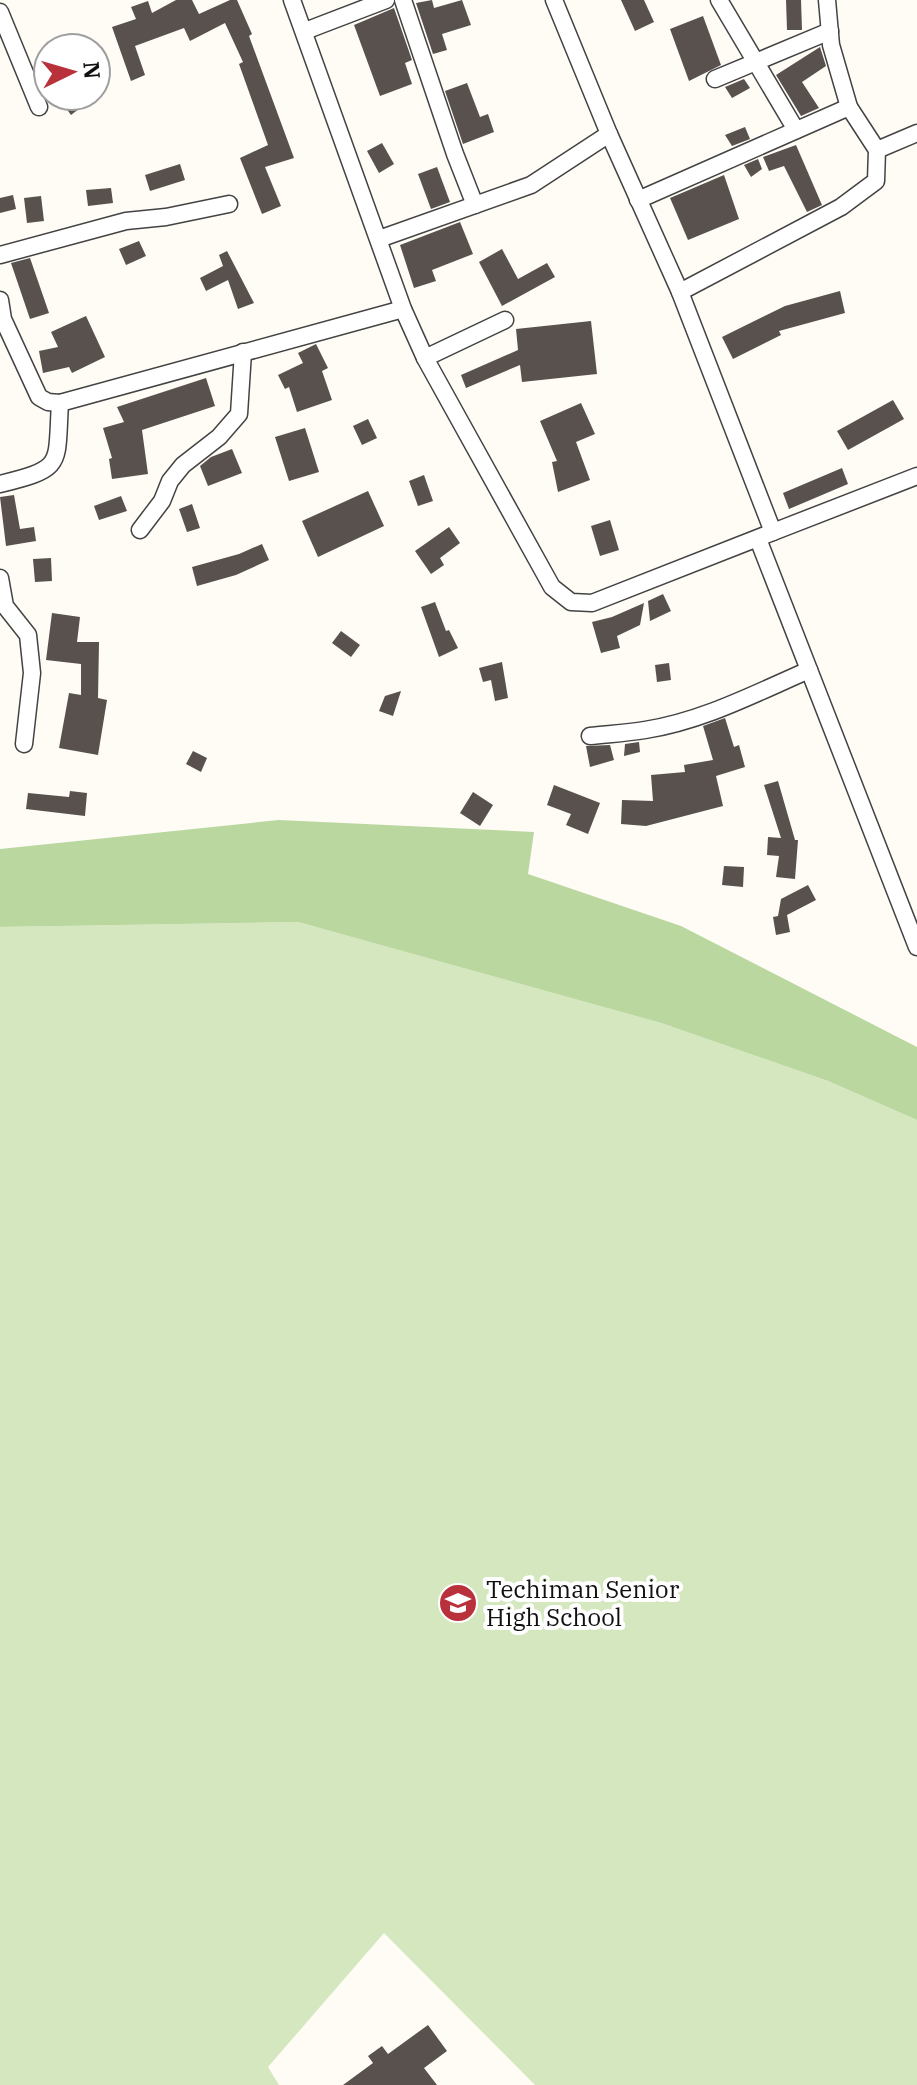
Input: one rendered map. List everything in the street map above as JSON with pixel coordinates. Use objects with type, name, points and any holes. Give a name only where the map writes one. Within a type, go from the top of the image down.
[{"type":"street","points":[[292,0],[403,309],[425,358],[552,587],[571,602],[592,603],[917,476]]},
{"type":"street","points":[[305,31],[386,0]]},
{"type":"street","points":[[403,0],[475,205]]},
{"type":"street","points":[[554,0],[609,134],[680,292],[766,536],[809,670],[917,947]]},
{"type":"street","points":[[719,0],[796,130]]},
{"type":"street","points":[[680,292],[841,207],[876,181],[877,150],[849,107],[831,45],[827,0]]},
{"type":"street","points":[[0,12],[32,90]]},
{"type":"street","points":[[715,79],[830,31]]},
{"type":"street","points":[[638,200],[849,107]]},
{"type":"street","points":[[877,150],[917,133]]},
{"type":"street","points":[[379,239],[531,185],[609,134]]},
{"type":"street","points":[[0,255],[126,221],[166,217],[229,204]]},
{"type":"street","points":[[0,300],[2,319],[39,397],[60,403],[403,309]]},
{"type":"street","points":[[425,358],[505,320]]},
{"type":"street","points":[[140,530],[183,465],[219,437],[239,414],[243,352]]},
{"type":"street","points":[[0,484],[39,474],[51,466],[57,455],[60,403]]},
{"type":"street","points":[[0,578],[5,606],[28,635],[32,673],[24,744]]},
{"type":"street","points":[[590,736],[648,730],[688,719],[723,708],[809,670]]},
{"type":"green space","points":[[279,820],[534,832],[528,874],[681,926],[917,1047],[917,1120],[828,1081],[661,1023],[298,922],[0,927],[0,849]]},
{"type":"green space","name":"Techiman Senior High School","points":[[298,922],[661,1023],[828,1081],[917,1120],[917,2085],[535,2085],[384,1933],[268,2067],[279,2085],[0,2085],[0,927]]},
{"type":"building","points":[[176,0],[192,0],[199,14],[230,0],[237,0],[252,34],[249,36],[294,158],[265,167],[281,206],[262,214],[240,158],[268,145],[239,64],[243,62],[225,23],[190,41],[184,28],[135,46],[145,75],[131,81],[112,27],[136,19],[131,7],[148,1],[152,13]]},
{"type":"building","points":[[432,0],[434,8],[462,0],[471,25],[442,34],[447,50],[433,54],[416,3]]},
{"type":"building","points":[[621,0],[644,0],[654,22],[635,31]]},
{"type":"building","points":[[786,0],[801,0],[802,30],[787,30]]},
{"type":"building","points":[[394,8],[412,60],[405,63],[412,84],[380,96],[354,25]]},
{"type":"building","points":[[703,16],[721,65],[689,81],[670,29]]},
{"type":"building","points":[[820,47],[826,66],[802,82],[819,108],[801,116],[776,75]]},
{"type":"building","points":[[744,79],[750,88],[732,98],[725,87]]},
{"type":"building","points":[[467,83],[480,117],[488,114],[494,132],[463,144],[445,91]]},
{"type":"building","points":[[745,127],[750,139],[732,146],[725,135]]},
{"type":"building","points":[[382,143],[394,164],[379,173],[367,151]]},
{"type":"building","points":[[796,145],[822,205],[807,212],[784,166],[769,171],[763,157]]},
{"type":"building","points":[[758,159],[762,169],[751,177],[744,165]]},
{"type":"building","points":[[180,164],[185,180],[150,191],[145,175]]},
{"type":"building","points":[[437,167],[450,202],[431,209],[418,174]]},
{"type":"building","points":[[724,175],[739,219],[688,240],[670,198]]},
{"type":"building","points":[[111,188],[113,203],[88,206],[86,190]]},
{"type":"building","points":[[13,195],[16,209],[0,213],[0,198]]},
{"type":"building","points":[[41,196],[44,221],[27,223],[24,198]]},
{"type":"building","points":[[460,222],[473,254],[432,270],[436,281],[414,288],[400,245]]},
{"type":"building","points":[[139,241],[146,256],[126,265],[119,249]]},
{"type":"building","points":[[502,249],[518,279],[547,263],[555,277],[502,306],[479,262]]},
{"type":"building","points":[[227,251],[254,303],[238,309],[228,280],[206,291],[200,278],[223,266],[219,255]]},
{"type":"building","points":[[30,258],[49,313],[30,319],[11,263]]},
{"type":"building","points":[[840,291],[845,313],[779,331],[781,335],[733,359],[722,337],[785,306]]},
{"type":"building","points":[[86,316],[105,357],[72,373],[69,367],[43,373],[39,351],[58,347],[51,332]]},
{"type":"building","points":[[591,321],[597,374],[522,382],[520,365],[466,388],[461,375],[518,350],[516,329]]},
{"type":"building","points":[[316,344],[328,368],[322,371],[332,400],[297,412],[289,387],[285,389],[278,375],[303,363],[298,353]]},
{"type":"building","points":[[206,378],[215,406],[142,430],[148,474],[112,479],[109,459],[112,458],[103,428],[124,422],[117,407]]},
{"type":"building","points":[[893,400],[904,419],[848,450],[837,431]]},
{"type":"building","points":[[581,403],[595,434],[576,442],[590,480],[558,492],[552,462],[557,461],[540,421]]},
{"type":"building","points":[[368,419],[377,438],[362,445],[353,426]]},
{"type":"building","points":[[305,428],[319,472],[289,481],[275,437]]},
{"type":"building","points":[[232,449],[242,473],[208,486],[200,466],[211,457]]},
{"type":"building","points":[[842,468],[848,484],[789,509],[783,493]]},
{"type":"building","points":[[424,475],[433,501],[418,506],[409,481]]},
{"type":"building","points":[[368,491],[384,526],[318,557],[302,521]]},
{"type":"building","points":[[14,495],[20,529],[34,527],[36,541],[6,546],[0,497]]},
{"type":"building","points":[[121,496],[127,511],[99,520],[94,506]]},
{"type":"building","points":[[192,504],[200,528],[187,532],[179,509]]},
{"type":"building","points":[[610,520],[619,550],[600,556],[591,526]]},
{"type":"building","points":[[449,527],[460,543],[440,558],[444,565],[431,574],[415,551]]},
{"type":"building","points":[[262,544],[269,560],[236,575],[197,586],[192,567]]},
{"type":"building","points":[[51,558],[52,581],[35,582],[33,559]]},
{"type":"building","points":[[663,594],[671,611],[650,621],[648,601]]},
{"type":"building","points":[[435,602],[446,631],[449,630],[458,648],[439,657],[421,607]]},
{"type":"building","points":[[644,603],[640,625],[617,636],[620,648],[601,653],[592,622]]},
{"type":"building","points":[[52,613],[80,617],[77,642],[99,642],[98,698],[107,700],[98,755],[59,748],[69,693],[81,695],[81,664],[46,660]]},
{"type":"building","points":[[341,631],[360,645],[351,657],[332,643]]},
{"type":"building","points":[[502,662],[508,698],[495,701],[491,680],[483,682],[479,668]]},
{"type":"building","points":[[669,663],[671,680],[657,682],[655,665]]},
{"type":"building","points":[[401,691],[393,716],[379,711],[385,696]]},
{"type":"building","points":[[725,718],[734,747],[739,745],[745,767],[716,776],[723,806],[646,826],[621,824],[622,800],[653,801],[651,775],[685,772],[684,765],[713,760],[703,726]]},
{"type":"building","points":[[639,742],[640,752],[624,756],[625,744]]},
{"type":"building","points":[[610,745],[614,760],[590,767],[586,746]]},
{"type":"building","points":[[193,751],[207,758],[201,772],[186,764]]},
{"type":"building","points":[[778,781],[795,840],[798,840],[795,879],[776,877],[779,856],[767,855],[768,837],[781,838],[764,785]]},
{"type":"building","points":[[554,785],[600,803],[588,834],[566,825],[571,814],[547,805]]},
{"type":"building","points":[[70,791],[87,793],[85,816],[26,809],[28,793],[69,797]]},
{"type":"building","points":[[473,792],[493,805],[480,826],[460,813]]},
{"type":"building","points":[[724,866],[744,867],[743,887],[722,885]]},
{"type":"building","points":[[808,885],[816,900],[787,915],[790,932],[776,935],[773,917],[778,916],[781,899]]},
{"type":"building","points":[[428,2025],[447,2051],[424,2068],[437,2085],[343,2085],[373,2063],[368,2056],[382,2046],[388,2054]]},
{"type":"place","name":"Techiman Senior High School","points":[[458,1603]]}]
